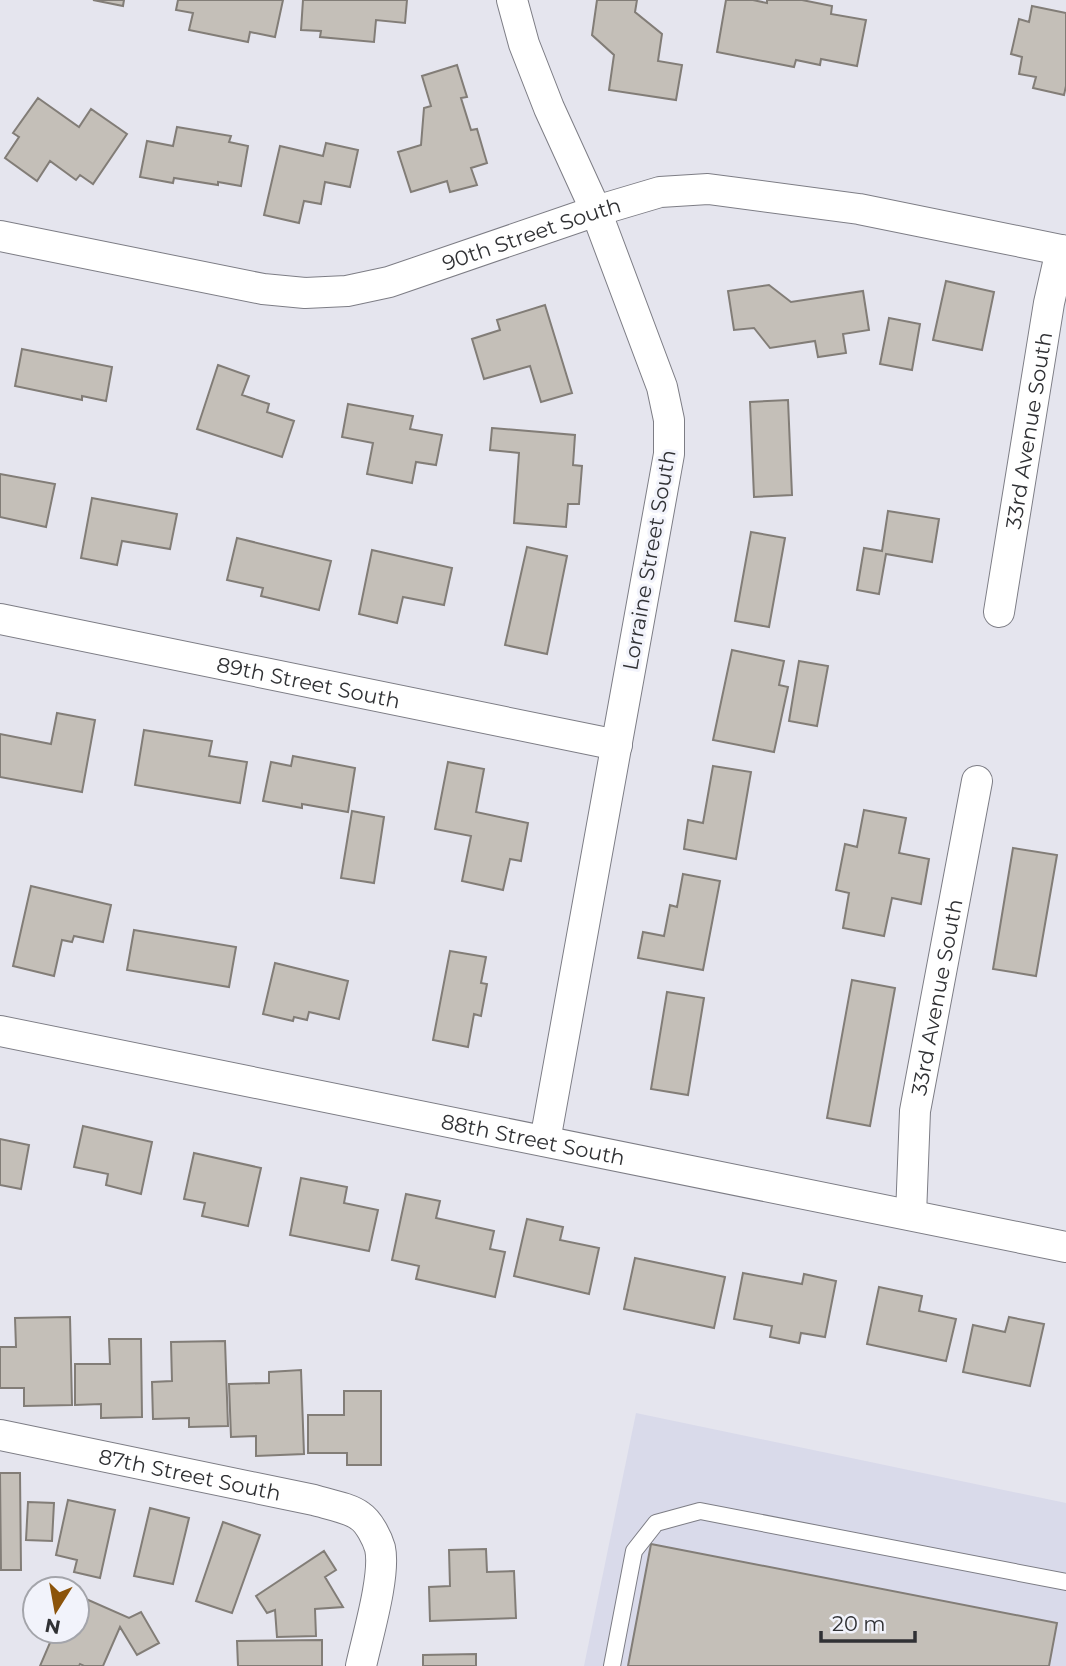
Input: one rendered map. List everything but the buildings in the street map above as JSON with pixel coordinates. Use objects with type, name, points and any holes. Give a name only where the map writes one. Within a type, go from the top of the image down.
[{"type":"street","name":"Lorraine Street South","points":[[512,0],[529,57],[596,211],[662,387],[669,420],[669,454],[545,1141]]},
{"type":"street","name":"90th Street South","points":[[0,236],[262,289],[305,293],[347,290],[389,282],[596,211],[660,192],[708,189],[859,209],[1064,251]]},
{"type":"street","name":"33rd Avenue South","points":[[999,612],[1049,303],[1064,251]]},
{"type":"street","name":"89th Street South","points":[[0,619],[617,745]]},
{"type":"street","name":"33rd Avenue South","points":[[911,1215],[915,1111],[977,781]]},
{"type":"street","name":"88th Street South","points":[[0,1031],[1066,1247]]},
{"type":"street","name":"87th Street South","points":[[0,1435],[314,1500],[359,1515],[372,1531],[380,1548],[378,1587],[361,1666]]},
{"type":"lane","points":[[612,1666],[634,1551],[656,1523],[700,1511],[1066,1582]]},
{"type":"shaded area","points":[[636,1413],[1066,1503],[1066,1666],[584,1666]]}]
